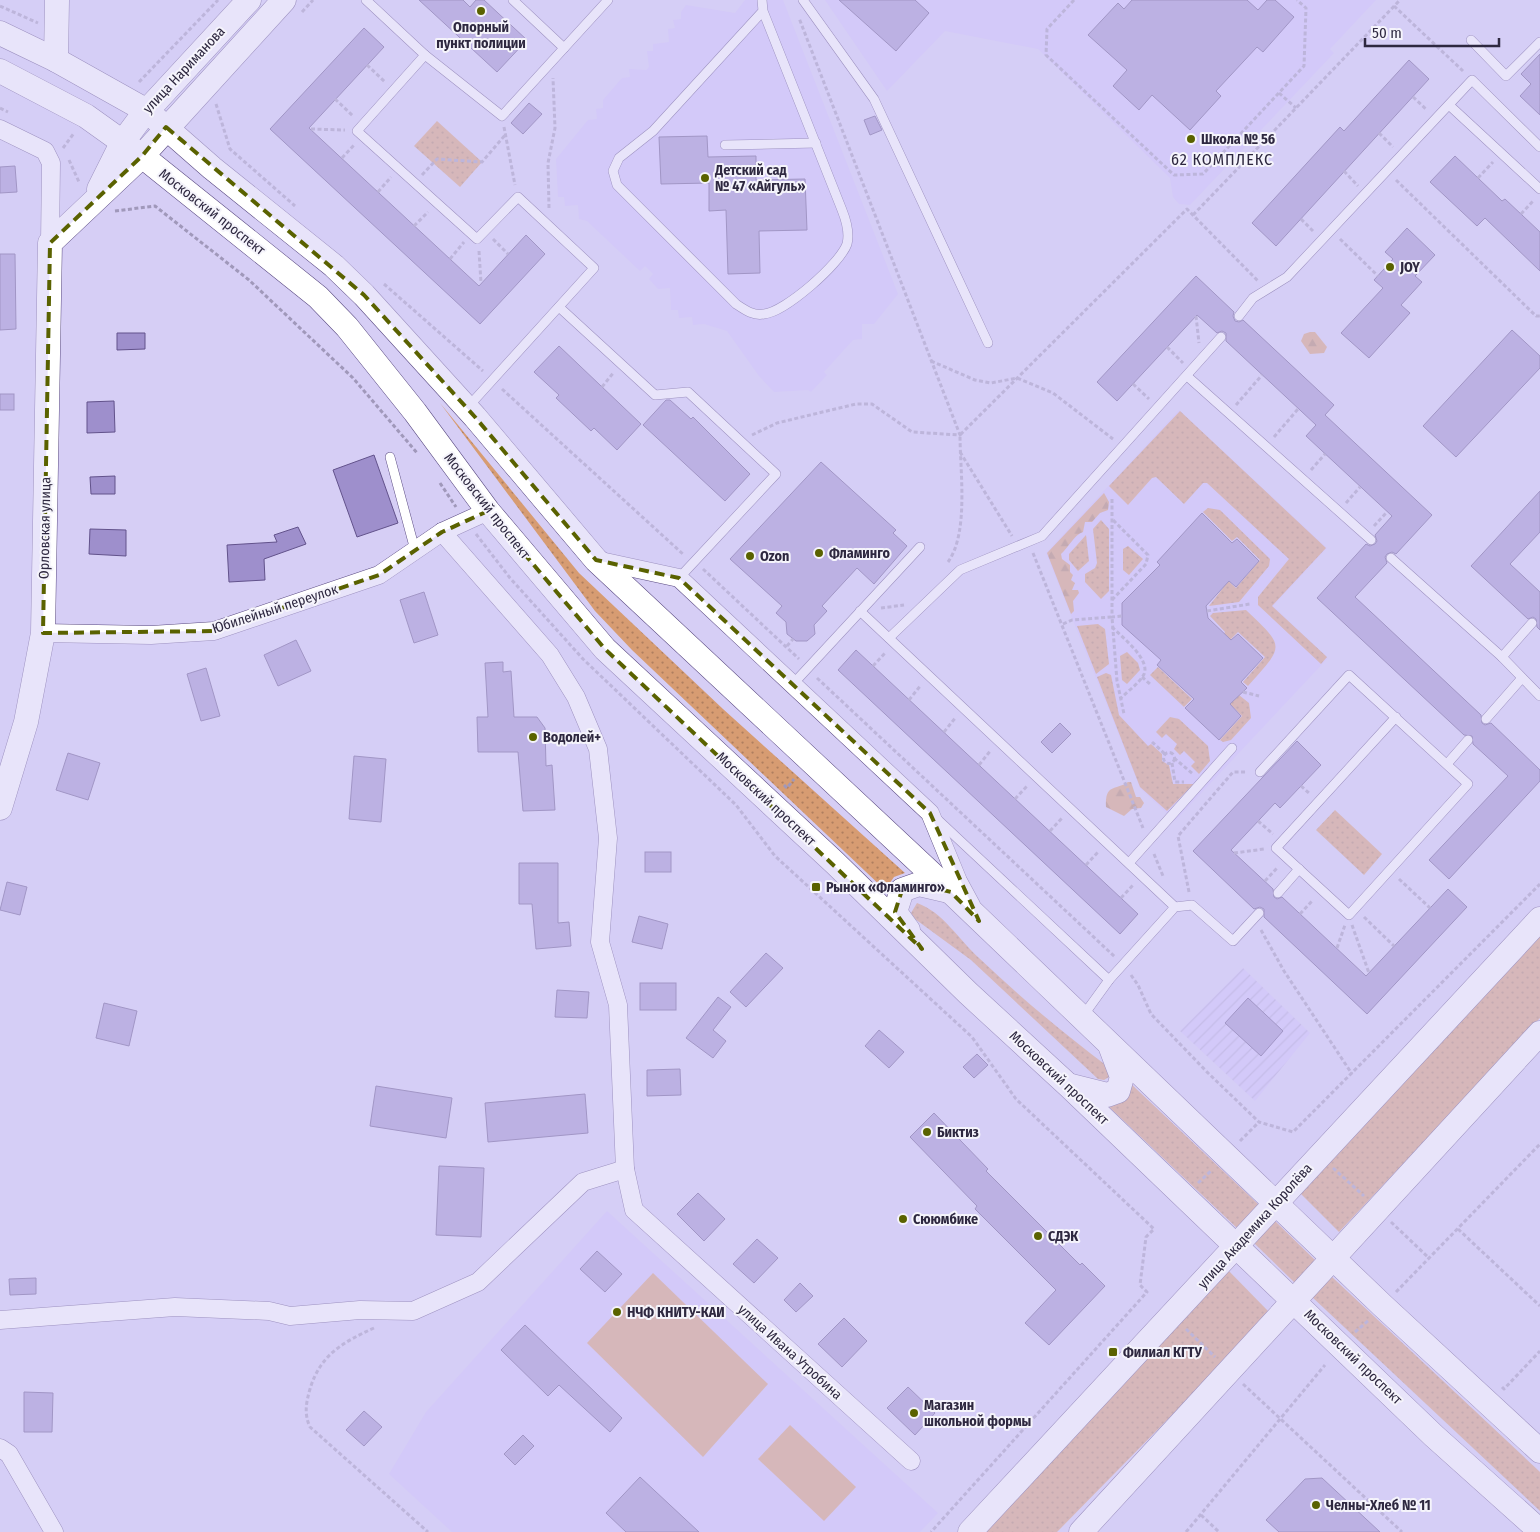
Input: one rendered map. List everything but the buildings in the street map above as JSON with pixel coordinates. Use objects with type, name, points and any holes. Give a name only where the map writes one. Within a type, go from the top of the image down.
[{"type":"main road","points":[[56,60],[57,0]]},
{"type":"main road","name":"улица Нариманова","points":[[103,205],[122,143],[147,111],[249,0]]},
{"type":"main road","name":"улица Нариманова","points":[[50,243],[103,205],[166,127],[292,7]]},
{"type":"main road","points":[[0,33],[56,60],[147,111],[334,266],[364,295],[466,409],[596,560],[951,892],[979,921],[1275,1203],[1540,1451]]},
{"type":"main road","name":"Московский проспект","points":[[0,71],[86,116],[142,156],[318,297],[347,327],[415,412],[488,511],[605,649],[835,863],[922,949],[1069,1086],[1434,1436],[1540,1531]]},
{"type":"main road","name":"Орловская улица","points":[[0,808],[26,722],[42,633],[50,243]]},
{"type":"main road","points":[[922,949],[895,912],[902,890],[920,884],[951,892]]},
{"type":"main road","name":"улица Академика Королёва","points":[[970,1532],[1540,919]]},
{"type":"main road","points":[[1081,1532],[1540,1033]]},
{"type":"main road","points":[[1069,1086],[1107,1095],[1118,1091],[1122,1077],[1109,1044]]},
{"type":"street","points":[[0,129],[45,151],[51,163],[50,243]]},
{"type":"street","name":"Юбилейный переулок","points":[[42,633],[151,634],[214,631],[379,575],[442,532],[488,511]]},
{"type":"street","name":"улица Ивана Утробина","points":[[442,532],[550,655],[576,697],[598,749],[608,838],[600,942],[618,1005],[625,1169],[634,1210],[911,1461]]},
{"type":"street","points":[[596,560],[679,578],[930,813],[958,881],[979,921]]},
{"type":"street","points":[[0,1320],[175,1307],[268,1311],[290,1316],[360,1310],[413,1310],[478,1282],[583,1182],[625,1169]]},
{"type":"street","points":[[0,1448],[9,1454],[54,1532]]},
{"type":"lane","points":[[366,0],[426,55],[502,116],[608,0]]},
{"type":"lane","points":[[513,0],[564,48]]},
{"type":"lane","points":[[762,0],[763,11],[842,210],[848,227],[848,242],[840,255],[811,286],[770,314],[753,314],[736,304],[623,192],[614,179],[613,171],[619,158],[652,131],[763,11]]},
{"type":"lane","points":[[803,0],[874,99],[988,343]]},
{"type":"lane","points":[[1471,40],[1506,76],[1540,42]]},
{"type":"lane","points":[[426,55],[360,128],[399,168],[475,236],[485,231],[518,197],[594,268],[466,409]]},
{"type":"lane","points":[[1238,316],[1253,298],[1287,277],[1472,80],[1540,147]]},
{"type":"lane","points":[[1449,105],[1540,190]]},
{"type":"lane","points":[[725,145],[816,143]]},
{"type":"lane","points":[[559,307],[655,395],[688,392],[776,474],[679,578]]},
{"type":"lane","points":[[892,640],[960,570],[1042,536],[1221,337]]},
{"type":"lane","points":[[1189,374],[1265,446],[1368,537]]},
{"type":"lane","points":[[390,457],[415,550]]},
{"type":"lane","points":[[793,684],[920,547]]},
{"type":"lane","points":[[1391,558],[1502,657],[1540,696]]},
{"type":"lane","points":[[860,612],[1175,907]]},
{"type":"lane","points":[[1502,657],[1532,623]]},
{"type":"lane","points":[[1260,772],[1349,675],[1396,717],[1468,784],[1352,912],[1322,890],[1287,858],[1279,845],[1396,717]]},
{"type":"lane","points":[[1486,719],[1522,678]]},
{"type":"lane","points":[[1447,764],[1468,740]]},
{"type":"lane","points":[[1129,863],[1232,748]]},
{"type":"lane","points":[[930,813],[1109,980]]},
{"type":"lane","points":[[1278,893],[1300,869]]},
{"type":"lane","points":[[1081,1018],[1109,980],[1175,907],[1192,905],[1234,941],[1257,916]]},
{"type":"path","points":[[292,7],[313,0]]},
{"type":"path","points":[[1074,0],[1047,29],[1046,55],[1174,175],[1202,174],[1304,66],[1306,8],[1297,0]]},
{"type":"path","points":[[1193,215],[1400,0]]},
{"type":"path","points":[[1394,6],[1472,80]]},
{"type":"path","points":[[795,9],[960,435],[961,517],[954,554],[944,568]]},
{"type":"path","points":[[549,226],[548,163],[555,128],[553,60]]},
{"type":"path","points":[[367,65],[394,90]]},
{"type":"path","points":[[1279,93],[1296,108]]},
{"type":"path","points":[[222,97],[216,104],[230,149],[296,207]]},
{"type":"path","points":[[1413,97],[1436,119]]},
{"type":"path","points":[[335,99],[360,128]]},
{"type":"path","points":[[502,116],[518,197]]},
{"type":"path","points":[[311,130],[360,128]]},
{"type":"path","points":[[1379,133],[1401,156]]},
{"type":"path","points":[[414,182],[437,159],[482,162],[506,134]]},
{"type":"path","points":[[1478,178],[1501,153]]},
{"type":"path","points":[[378,192],[399,168]]},
{"type":"path","points":[[1387,170],[1536,316],[1540,316]]},
{"type":"path","points":[[1344,171],[1365,194]]},
{"type":"path","points":[[1521,214],[1540,194]]},
{"type":"path","points":[[414,226],[437,202]]},
{"type":"path","points":[[103,205],[155,206]]},
{"type":"path","points":[[740,440],[777,423],[856,404],[872,404],[912,432],[960,435],[1187,209],[1266,290]]},
{"type":"path","points":[[485,231],[508,254]]},
{"type":"path","points":[[450,259],[475,236]]},
{"type":"path","points":[[475,236],[481,283]]},
{"type":"path","points":[[1353,251],[1378,276]]},
{"type":"path","points":[[378,278],[492,379]]},
{"type":"path","points":[[1196,316],[1200,361]]},
{"type":"path","points":[[1167,347],[1189,374]]},
{"type":"path","points":[[931,361],[975,380],[991,384],[1017,378],[1053,393],[1123,447]]},
{"type":"path","points":[[602,387],[621,364]]},
{"type":"path","points":[[1229,413],[1262,376]]},
{"type":"path","points":[[1133,384],[1159,408]]},
{"type":"path","points":[[1265,446],[1298,409]]},
{"type":"path","points":[[960,451],[1018,546]]},
{"type":"path","points":[[1303,479],[1325,454]]},
{"type":"path","points":[[1338,511],[1360,487]]},
{"type":"path","points":[[1112,499],[1112,627],[1120,698],[1124,714]]},
{"type":"path","points":[[1368,537],[1387,512]]},
{"type":"path","points":[[1112,519],[1148,555],[1146,564],[1112,601]]},
{"type":"path","points":[[1029,542],[1175,907]]},
{"type":"path","points":[[860,612],[904,604],[911,598]]},
{"type":"path","points":[[1207,611],[1250,604]]},
{"type":"path","points":[[1063,624],[1072,620],[1122,616]]},
{"type":"path","points":[[1112,627],[1144,660],[1145,671],[1142,677],[1120,698]]},
{"type":"path","points":[[788,646],[793,639]]},
{"type":"path","points":[[873,666],[892,640]]},
{"type":"path","points":[[909,700],[930,676]]},
{"type":"path","points":[[1142,677],[1150,684]]},
{"type":"path","points":[[1243,692],[1259,696]]},
{"type":"path","points":[[944,732],[964,709]]},
{"type":"path","points":[[978,765],[998,741]]},
{"type":"path","points":[[1152,742],[1165,754],[1165,762],[1172,763]]},
{"type":"path","points":[[1165,754],[1171,753],[1174,758],[1202,782]]},
{"type":"path","points":[[1174,758],[1172,763],[1175,782]]},
{"type":"path","points":[[1192,905],[1178,836],[1233,772],[1260,772]]},
{"type":"path","points":[[1015,799],[1036,776]]},
{"type":"path","points":[[1050,831],[1071,809]]},
{"type":"path","points":[[1258,821],[1279,845]]},
{"type":"path","points":[[1086,865],[1106,842]]},
{"type":"path","points":[[1234,853],[1279,845]]},
{"type":"path","points":[[1265,881],[1287,858]]},
{"type":"path","points":[[1390,870],[1430,908]]},
{"type":"path","points":[[1121,898],[1142,876]]},
{"type":"path","points":[[1123,965],[1138,985],[1151,1014],[1259,1122],[1293,1132],[1540,884]]},
{"type":"path","points":[[1300,914],[1322,890]]},
{"type":"path","points":[[1352,912],[1394,946]]},
{"type":"path","points":[[1337,948],[1352,912]]},
{"type":"path","points":[[1352,912],[1369,973]]},
{"type":"path","points":[[1257,916],[1284,971],[1352,1074]]},
{"type":"path","points":[[931,1532],[1147,1292],[1140,1285],[1146,1238],[1154,1229],[1036,1118]]},
{"type":"path","points":[[1237,1144],[1259,1122]]},
{"type":"path","points":[[1402,1299],[1395,1293],[1540,1144]]},
{"type":"path","points":[[1332,1167],[1364,1197]]},
{"type":"path","points":[[1192,1190],[1214,1168]]},
{"type":"path","points":[[1387,1218],[1429,1258]]},
{"type":"path","points":[[1458,1229],[1540,1306]]},
{"type":"path","points":[[1352,1334],[1370,1320]]},
{"type":"path","points":[[380,1325],[347,1340],[330,1353],[313,1378],[306,1406],[306,1418],[310,1426],[428,1532]]},
{"type":"path","points":[[1184,1327],[1215,1357]]},
{"type":"path","points":[[1497,1383],[1504,1388],[1540,1351]]},
{"type":"path","points":[[1186,1532],[1325,1365]]},
{"type":"path","points":[[1240,1380],[1402,1532]]},
{"type":"path","points":[[1201,1515],[1218,1532]]},
{"type":"highlighted area","points":[[166,127],[364,295],[475,417],[596,560],[679,578],[930,813],[979,921],[951,892],[919,884],[902,890],[895,912],[922,949],[605,649],[488,511],[442,532],[379,575],[214,631],[43,633],[50,243],[142,156]]},
{"type":"shaded area","name":"Детский сад № 47 «Айгуль»","points":[[745,0],[783,0],[898,294],[874,324],[862,324],[862,339],[853,340],[824,372],[827,375],[811,392],[808,390],[774,392],[759,376],[727,331],[704,324],[693,325],[692,317],[679,318],[678,310],[671,310],[670,288],[658,289],[649,279],[653,274],[645,266],[640,271],[587,221],[579,219],[578,205],[565,206],[564,197],[558,197],[556,159],[588,120],[597,119],[596,109],[603,108],[603,100],[622,78],[630,77],[629,69],[646,70],[649,67],[647,51],[653,51],[653,44],[669,42],[668,29],[675,28],[673,20],[681,19],[681,12],[686,5],[735,13]]},
{"type":"shaded area","name":"Школа № 56","points":[[825,0],[1376,0],[1330,49],[1334,53],[1190,205],[1179,204],[1173,197],[1170,178],[1038,49],[945,31],[887,91]]},
{"type":"shaded area","points":[[1179,410],[1327,548],[1273,606],[1328,658],[1175,821],[1140,788],[1046,553]]},
{"type":"shaded area","points":[[1243,968],[1310,1033],[1255,1101],[1180,1031]]},
{"type":"shaded area","name":"НЧФ КНИТУ-КАИ","points":[[607,1211],[938,1513],[920,1532],[452,1532],[389,1474],[426,1412]]},
{"type":"green space","points":[[437,121],[482,162],[460,187],[414,146]]},
{"type":"green space","points":[[1315,332],[1327,347],[1324,353],[1310,354],[1301,341],[1304,334]]},
{"type":"green space","points":[[440,403],[579,573],[723,709],[905,873],[894,877],[885,890],[632,650],[595,611]]},
{"type":"green space","points":[[1180,411],[1326,548],[1272,606],[1327,657],[1321,664],[1258,605],[1258,597],[1289,559],[1207,483],[1203,483],[1184,504],[1156,477],[1152,478],[1128,505],[1109,486]]},
{"type":"green space","points":[[1104,493],[1109,502],[1108,510],[1100,513],[1092,522],[1085,522],[1083,532],[1061,554],[1062,559],[1070,565],[1070,572],[1073,575],[1071,580],[1075,583],[1072,590],[1078,590],[1079,593],[1073,601],[1074,611],[1071,614],[1047,553]]},
{"type":"green space","points":[[1208,508],[1220,510],[1270,559],[1269,566],[1239,602],[1209,606],[1223,588],[1220,585],[1226,579],[1236,588],[1260,560],[1237,537],[1232,541],[1203,512]]},
{"type":"green space","points":[[1101,520],[1109,529],[1109,591],[1101,599],[1085,582],[1085,574],[1095,568],[1097,563],[1093,529]]},
{"type":"green space","points":[[1086,535],[1089,561],[1078,571],[1069,560],[1069,554]]},
{"type":"green space","points":[[1128,546],[1143,559],[1129,575],[1123,570],[1123,549]]},
{"type":"green space","points":[[1246,610],[1268,632],[1274,640],[1276,647],[1274,654],[1248,686],[1243,682],[1265,657],[1238,632],[1228,642],[1222,637],[1225,632],[1210,616],[1213,613]]},
{"type":"green space","points":[[1098,624],[1105,629],[1109,664],[1096,674],[1077,626]]},
{"type":"green space","points":[[1127,652],[1138,663],[1140,670],[1127,684],[1122,680],[1120,656]]},
{"type":"green space","points":[[1158,667],[1192,699],[1184,707],[1150,675]]},
{"type":"green space","points":[[1106,673],[1111,675],[1119,715],[1148,746],[1151,744],[1162,754],[1162,761],[1169,765],[1173,784],[1194,784],[1167,811],[1140,787],[1097,677]]},
{"type":"green space","points":[[1234,691],[1249,703],[1251,718],[1231,740],[1223,742],[1220,740],[1242,716],[1226,700]]},
{"type":"green space","points":[[1170,717],[1179,719],[1208,746],[1210,761],[1199,774],[1191,766],[1195,762],[1184,751],[1180,755],[1174,749],[1177,744],[1166,734],[1162,738],[1156,732]]},
{"type":"green space","points":[[1131,782],[1136,797],[1140,797],[1144,803],[1141,808],[1132,809],[1124,816],[1106,807],[1106,799],[1109,791]]},
{"type":"green space","points":[[1335,810],[1382,854],[1364,875],[1316,830]]},
{"type":"green space","points":[[917,903],[935,913],[1010,987],[1107,1066],[1110,1072],[1109,1077],[1104,1080],[1098,1079],[971,960],[915,919],[911,913]]},
{"type":"green space","points":[[1540,933],[1540,1018],[1339,1232],[1298,1191]]},
{"type":"green space","points":[[1129,1082],[1259,1205],[1238,1229],[1107,1105]]},
{"type":"green space","points":[[1274,1220],[1316,1261],[1295,1283],[1253,1242]]},
{"type":"green space","points":[[1224,1266],[1269,1312],[1229,1357],[1057,1532],[982,1532]]},
{"type":"green space","points":[[653,1273],[768,1384],[703,1457],[587,1343]]},
{"type":"green space","points":[[1331,1276],[1540,1472],[1540,1511],[1311,1296]]},
{"type":"green space","points":[[790,1425],[856,1487],[824,1521],[758,1459]]},
{"type":"place","name":"Опорный пункт полиции","points":[[481,11]]},
{"type":"place","name":"Школа № 56","points":[[1191,139]]},
{"type":"place","name":"Детский сад № 47 «Айгуль»","points":[[705,178]]},
{"type":"place","name":"JOY","points":[[1390,267]]},
{"type":"place","name":"Фламинго","points":[[819,553]]},
{"type":"place","name":"Ozon","points":[[750,556]]},
{"type":"place","name":"Водолей+","points":[[533,737]]},
{"type":"place","name":"Рынок «Фламинго»","points":[[816,887]]},
{"type":"place","name":"Биктиз","points":[[927,1132]]},
{"type":"place","name":"Сююмбике","points":[[903,1219]]},
{"type":"place","name":"СДЭК","points":[[1038,1236]]},
{"type":"place","name":"НЧФ КНИТУ-КАИ","points":[[617,1312]]},
{"type":"place","name":"Филиал КГТУ","points":[[1113,1352]]},
{"type":"place","name":"Магазин школьной формы","points":[[914,1413]]},
{"type":"place","name":"Челны-Хлеб № 11","points":[[1316,1505]]},
{"type":"district","name":"62 КОМПЛЕКС","points":[[1222,159]]}]
